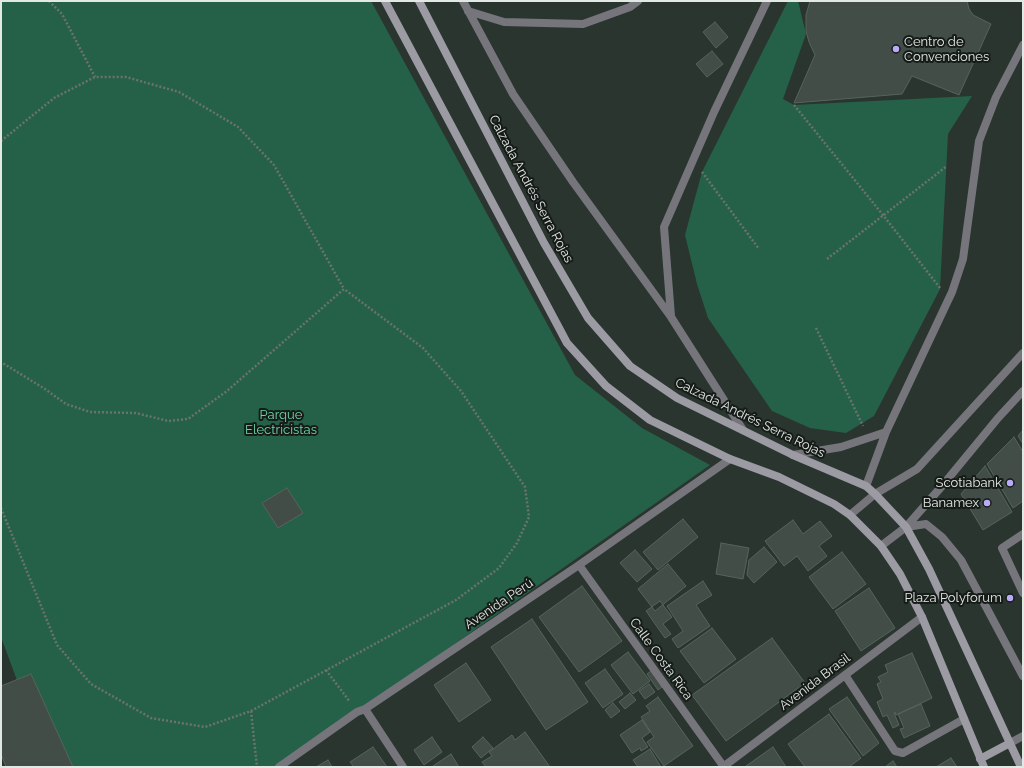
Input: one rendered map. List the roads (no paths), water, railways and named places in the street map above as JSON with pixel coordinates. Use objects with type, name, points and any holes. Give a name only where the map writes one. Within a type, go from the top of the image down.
[{"type":"main road","points":[[385,1],[567,343],[606,386],[650,420],[730,459],[779,477],[834,504],[850,515],[881,546],[900,574],[922,617],[984,767]]},
{"type":"main road","name":"Calzada Andrés Serra Rojas","points":[[419,1],[544,243],[588,318],[630,366],[676,398],[792,455],[866,486],[875,494],[906,527],[929,570],[1021,767]]},
{"type":"main road","points":[[980,759],[1010,743]]},
{"type":"street","points":[[462,1],[513,94],[573,182],[671,317],[743,430]]},
{"type":"street","points":[[468,11],[504,22],[583,24],[630,7],[638,1]]},
{"type":"street","points":[[671,317],[664,227],[714,112],[767,1]]},
{"type":"street","points":[[866,486],[886,432],[952,292],[963,259],[979,140],[996,97],[1023,45]]},
{"type":"street","points":[[850,515],[875,494],[918,469],[1023,353]]},
{"type":"street","points":[[881,546],[906,527],[998,418],[1023,391]]},
{"type":"street","points":[[792,455],[841,447],[886,432]]},
{"type":"street","name":"Avenida Perú","points":[[279,767],[361,710],[579,565],[730,459]]},
{"type":"street","points":[[906,527],[926,524],[942,537],[961,560],[1023,676]]},
{"type":"street","points":[[1023,534],[1002,548],[1023,594]]},
{"type":"street","name":"Calle Costa Rica","points":[[579,565],[724,767]]},
{"type":"street","name":"Avenida Brasil","points":[[724,767],[922,617]]},
{"type":"street","points":[[845,675],[895,751],[903,753],[964,719]]},
{"type":"street","points":[[361,710],[403,767]]},
{"type":"street","points":[[1010,743],[1023,736]]},
{"type":"place","name":"Centro de Convenciones","points":[[896,49]]},
{"type":"place","name":"Scotiabank","points":[[1010,483]]},
{"type":"place","name":"Banamex","points":[[987,503]]},
{"type":"place","name":"Plaza Polyforum","points":[[1010,598]]},
{"type":"park label","name":"Parque Electricistas","points":[[281,422]]}]
